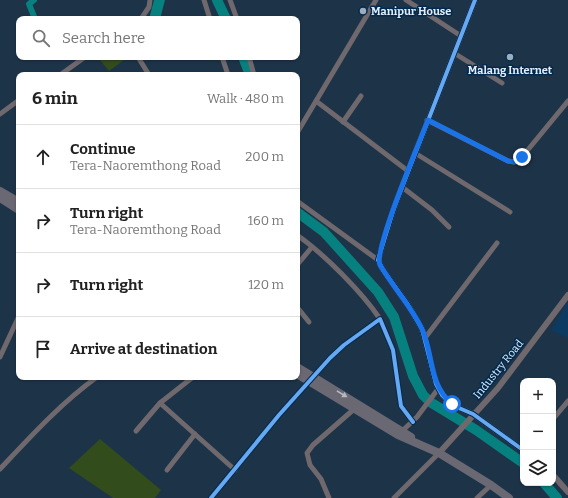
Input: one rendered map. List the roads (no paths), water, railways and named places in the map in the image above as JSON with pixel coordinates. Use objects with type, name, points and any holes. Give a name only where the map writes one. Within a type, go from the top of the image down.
[{"type":"main road","points":[[0,191],[16,200]]},
{"type":"main road","points":[[0,198],[16,208]]},
{"type":"main road","points":[[300,370],[353,410],[439,453],[491,485],[509,498]]},
{"type":"main road","points":[[300,375],[312,380],[400,433]]},
{"type":"street","points":[[143,16],[149,7],[150,0]]},
{"type":"street","points":[[204,0],[209,16]]},
{"type":"street","points":[[230,0],[236,16]]},
{"type":"street","points":[[300,128],[376,0]]},
{"type":"street","points":[[406,0],[461,36]]},
{"type":"street","points":[[378,260],[402,187],[475,0]]},
{"type":"street","points":[[454,53],[502,83]]},
{"type":"street","points":[[64,72],[81,60]]},
{"type":"street","points":[[140,60],[147,72]]},
{"type":"street","points":[[223,60],[227,72]]},
{"type":"street","points":[[250,60],[253,72]]},
{"type":"street","points":[[343,122],[361,96]]},
{"type":"street","points":[[316,101],[408,171]]},
{"type":"street","points":[[428,120],[508,161],[515,162],[522,157],[568,101]]},
{"type":"street","points":[[0,114],[16,102]]},
{"type":"street","points":[[415,153],[510,212]]},
{"type":"street","points":[[402,187],[432,210],[449,227]]},
{"type":"street","points":[[300,203],[378,260],[383,270],[408,305],[425,338],[438,389],[452,404],[520,448]]},
{"type":"street","points":[[300,237],[312,247],[372,307],[380,319],[393,350],[401,406],[415,420]]},
{"type":"street","points":[[425,338],[497,243]]},
{"type":"street","points":[[300,261],[312,247]]},
{"type":"street","name":"Industry Road","points":[[439,453],[498,388],[568,295]]},
{"type":"street","points":[[300,311],[309,322]]},
{"type":"street","points":[[211,498],[279,415],[344,345],[380,319]]},
{"type":"street","points":[[0,357],[16,322]]},
{"type":"street","points":[[0,468],[42,423],[93,380]]},
{"type":"street","points":[[136,431],[160,403],[189,380]]},
{"type":"street","points":[[400,433],[415,420],[438,389]]},
{"type":"street","points":[[556,416],[568,401]]},
{"type":"street","points":[[160,403],[235,470]]},
{"type":"street","points":[[330,498],[321,478],[310,465],[307,453],[312,445],[353,410]]},
{"type":"street","points":[[167,470],[195,434]]},
{"type":"street","points":[[394,498],[439,453]]},
{"type":"street","points":[[556,478],[568,492]]},
{"type":"street","points":[[477,498],[491,485]]},
{"type":"waterway","points":[[34,0],[29,4],[34,16]]},
{"type":"waterway","points":[[217,0],[225,16]]},
{"type":"waterway","points":[[244,60],[249,72]]},
{"type":"waterway","points":[[300,214],[324,232],[378,292],[394,317],[413,376],[423,395],[430,402],[476,430],[520,461]]},
{"type":"waterway","points":[[547,486],[557,498]]},
{"type":"place","name":"Manipur House","points":[[363,11]]},
{"type":"place","name":"Malang Internet","points":[[510,57]]}]
